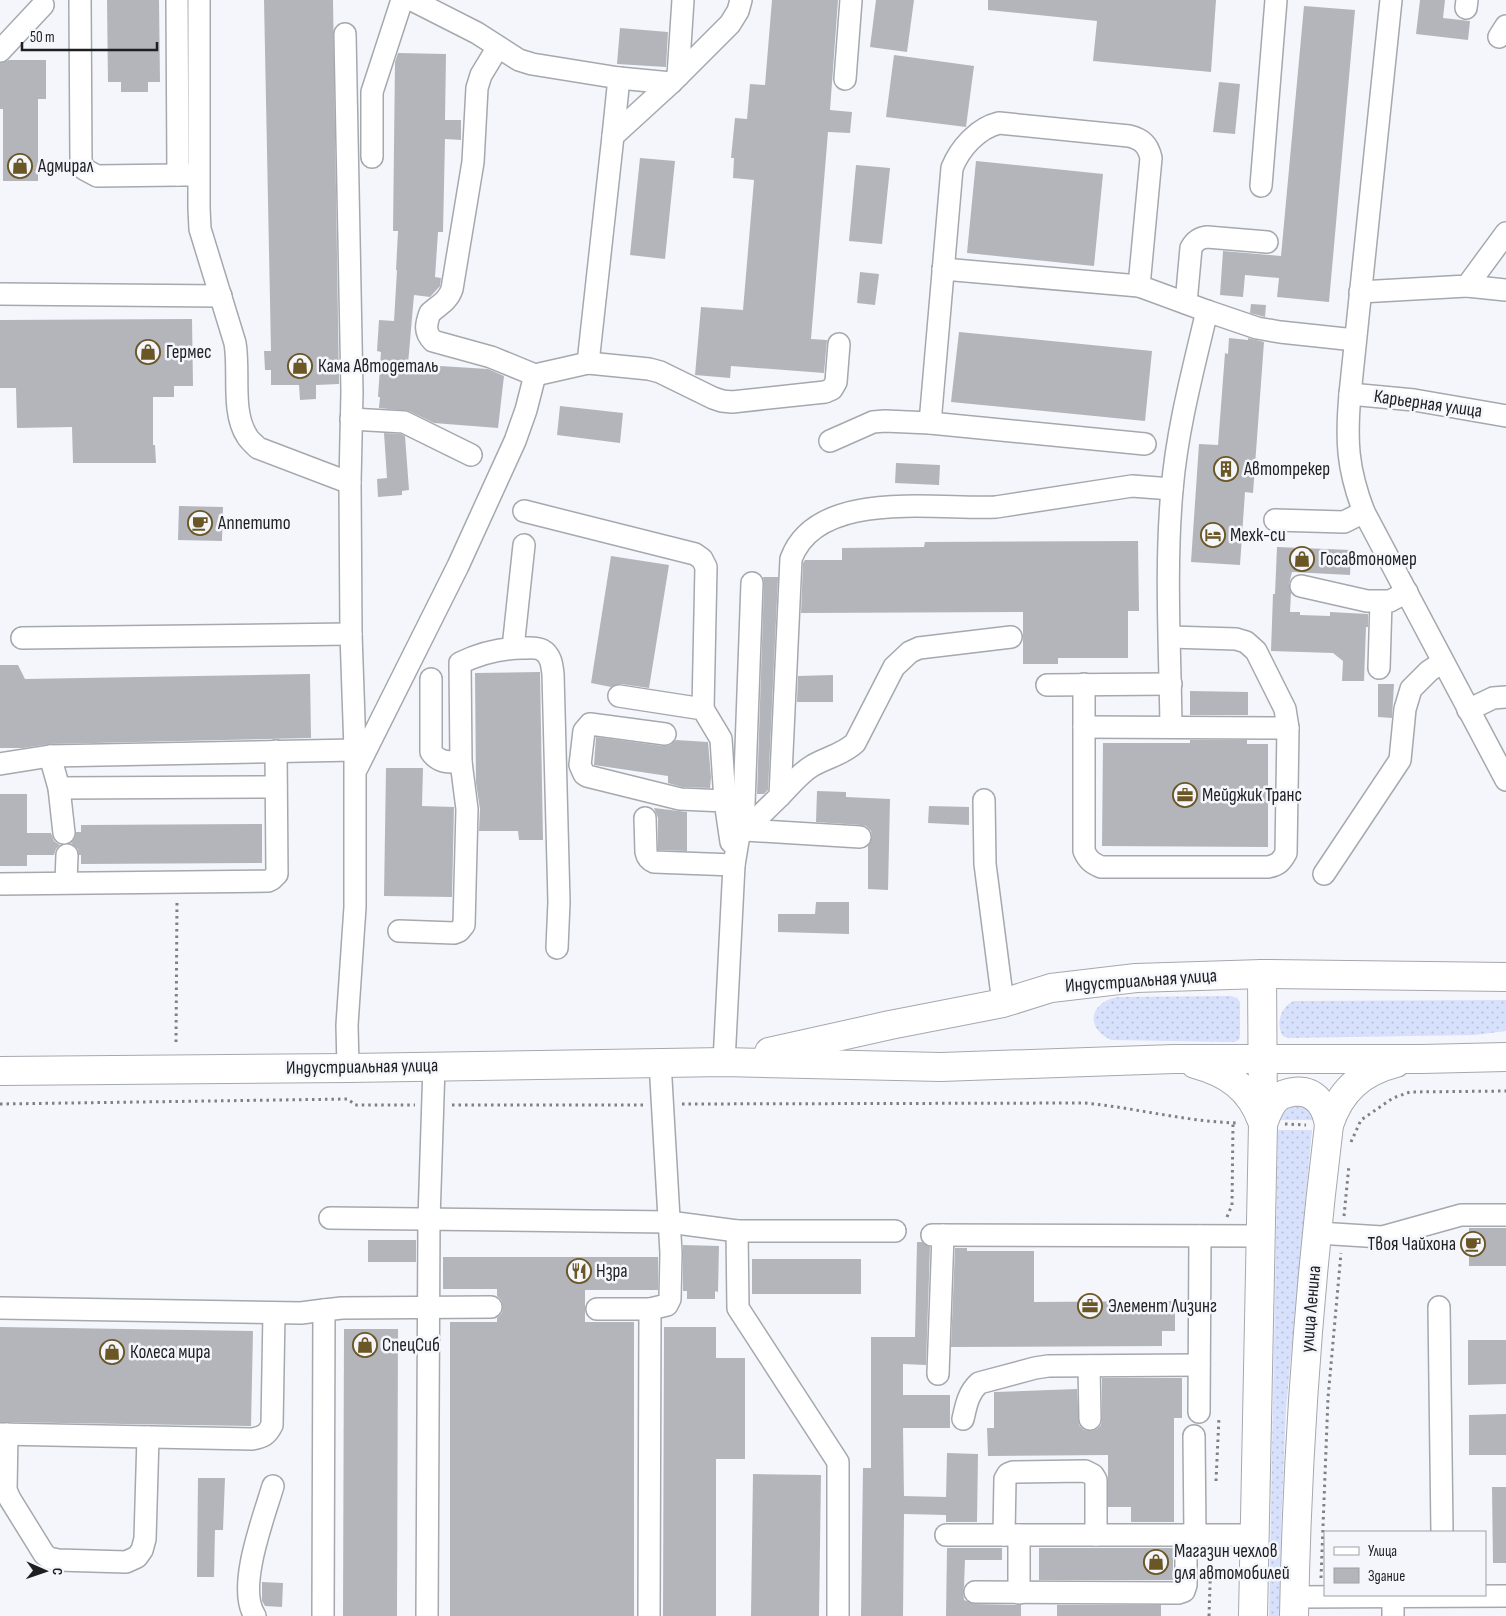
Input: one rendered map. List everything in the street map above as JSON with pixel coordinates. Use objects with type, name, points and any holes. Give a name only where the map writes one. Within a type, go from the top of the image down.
[{"type":"main road","name":"Индустриальная улица","points":[[724,1062],[890,1025],[1003,1003],[1051,988],[1136,978],[1262,974],[1506,977]]},
{"type":"main road","points":[[1253,1616],[1263,1124],[1262,974]]},
{"type":"main road","name":"Индустриальная улица","points":[[0,1071],[348,1068],[660,1062],[940,1067],[1174,1059],[1263,1060],[1506,1057]]},
{"type":"main road","points":[[1174,1059],[1207,1067],[1234,1081],[1252,1098],[1263,1124]]},
{"type":"main road","name":"улица Ленина","points":[[1303,1604],[1306,1354],[1330,1234],[1329,1125],[1341,1098],[1356,1082],[1376,1070],[1389,1065],[1422,1059]]},
{"type":"main road","points":[[1263,1124],[1276,1099],[1284,1094],[1295,1091],[1306,1092],[1315,1096],[1327,1114],[1329,1125]]},
{"type":"street","points":[[80,0],[80,161],[84,169],[97,176],[199,175]]},
{"type":"street","points":[[177,0],[178,175]]},
{"type":"street","points":[[199,0],[200,229],[237,355],[238,406],[241,422],[247,436],[258,448],[350,483]]},
{"type":"street","points":[[372,157],[372,92],[402,0]]},
{"type":"street","points":[[412,0],[477,33],[519,60],[532,64],[619,78],[675,79]]},
{"type":"street","points":[[675,79],[683,0]]},
{"type":"street","points":[[613,136],[675,79],[730,24],[738,11],[741,0]]},
{"type":"street","points":[[844,79],[851,0]]},
{"type":"street","points":[[1261,186],[1276,0]]},
{"type":"street","points":[[1391,0],[1350,394],[1348,420],[1349,460],[1352,477],[1364,512],[1506,780]]},
{"type":"street","points":[[0,51],[43,5]]},
{"type":"street","points":[[345,34],[351,419],[351,634],[355,750],[355,907],[347,1025],[348,1068]]},
{"type":"street","points":[[498,47],[481,75],[477,88],[473,162],[452,289],[450,297],[430,313],[426,329],[428,336],[433,341],[491,357],[535,375],[588,363],[650,369],[713,398],[732,402],[825,392],[832,388],[836,382],[839,344]]},
{"type":"street","points":[[588,363],[619,78]]},
{"type":"street","points":[[930,422],[952,168],[956,158],[979,131],[988,125],[999,123],[1140,138],[1148,148],[1151,158],[1139,286]]},
{"type":"street","points":[[1467,286],[1506,233]]},
{"type":"street","points":[[1186,303],[1191,248],[1200,238],[1267,242]]},
{"type":"street","points":[[943,269],[1139,286],[1257,328],[1355,340]]},
{"type":"street","points":[[1360,292],[1467,286],[1506,290]]},
{"type":"street","points":[[0,294],[221,296]]},
{"type":"street","points":[[1171,727],[1168,553],[1172,489],[1180,433],[1207,311]]},
{"type":"street","points":[[355,772],[458,566],[515,441],[526,410],[535,375]]},
{"type":"street","name":"Карьерная улица","points":[[1350,394],[1414,400],[1506,416]]},
{"type":"street","points":[[351,419],[404,422],[471,455]]},
{"type":"street","points":[[830,441],[873,422],[885,421],[930,422],[1146,444]]},
{"type":"street","points":[[780,796],[791,559],[795,548],[803,539],[828,520],[842,514],[862,510],[902,507],[989,507],[1132,486],[1172,489]]},
{"type":"street","points":[[524,511],[695,554],[702,559],[706,567],[703,710],[721,739],[734,865],[724,1062]]},
{"type":"street","points":[[1275,520],[1344,522],[1364,512]]},
{"type":"street","points":[[513,648],[524,545]]},
{"type":"street","points":[[734,865],[742,833],[744,804],[752,583]]},
{"type":"street","points":[[1301,586],[1358,600],[1380,602],[1390,601],[1407,592]]},
{"type":"street","points":[[1379,668],[1380,602]]},
{"type":"street","points":[[22,638],[351,634]]},
{"type":"street","points":[[742,833],[804,771],[813,765],[848,750],[855,743],[894,667],[910,652],[919,648],[1011,637]]},
{"type":"street","points":[[1084,684],[1084,851],[1087,859],[1101,867],[1268,867],[1276,865],[1282,861],[1286,853],[1288,728],[1285,709],[1256,651],[1246,642],[1236,638],[1170,637]]},
{"type":"street","points":[[430,679],[479,654],[497,649],[537,648],[549,656],[552,665],[559,902],[557,948]]},
{"type":"street","points":[[1324,874],[1400,760],[1405,709],[1412,689],[1429,671],[1443,662]]},
{"type":"street","points":[[399,932],[454,933],[459,931],[464,924],[467,809],[461,762],[460,663]]},
{"type":"street","points":[[407,667],[430,679]]},
{"type":"street","points":[[430,679],[431,752],[435,758],[442,762],[461,762]]},
{"type":"street","points":[[1046,684],[1171,684]]},
{"type":"street","points":[[618,696],[703,710]]},
{"type":"street","points":[[1468,710],[1493,698],[1506,697]]},
{"type":"street","points":[[665,734],[590,724],[586,726],[584,731],[581,770],[587,776],[670,797],[726,801]]},
{"type":"street","points":[[1084,727],[1288,728]]},
{"type":"street","points":[[0,764],[50,756],[355,750]]},
{"type":"street","points":[[0,884],[268,881],[277,874],[276,751]]},
{"type":"street","points":[[50,756],[59,788],[64,833]]},
{"type":"street","points":[[59,788],[276,787]]},
{"type":"street","points":[[984,800],[985,864],[1003,1003]]},
{"type":"street","points":[[646,818],[646,852],[647,857],[651,861],[734,865]]},
{"type":"street","points":[[742,833],[860,837]]},
{"type":"street","points":[[66,882],[67,855]]},
{"type":"street","points":[[597,1308],[650,1309],[667,1305],[670,1299],[671,1253],[660,1062]]},
{"type":"street","points":[[427,1616],[429,1220],[434,1066]]},
{"type":"street","points":[[1330,1234],[1382,1237],[1461,1215],[1506,1214]]},
{"type":"street","points":[[330,1218],[669,1222],[737,1231],[894,1231]]},
{"type":"street","points":[[737,1231],[738,1308],[838,1462],[838,1616]]},
{"type":"street","points":[[938,1374],[937,1235],[1261,1236]]},
{"type":"street","points":[[1199,1412],[1200,1236]]},
{"type":"street","points":[[0,1308],[301,1313],[342,1308],[491,1307]]},
{"type":"street","points":[[1439,1307],[1442,1531]]},
{"type":"street","points":[[649,1616],[650,1309]]},
{"type":"street","points":[[323,1616],[324,1310]]},
{"type":"street","points":[[148,1437],[145,1539],[142,1550],[137,1557],[126,1562],[58,1560],[49,1558],[44,1554],[6,1490],[3,1434],[262,1438],[268,1433],[272,1425],[274,1312]]},
{"type":"street","points":[[962,1419],[969,1395],[978,1383],[1035,1368],[1199,1365]]},
{"type":"street","points":[[1089,1366],[1090,1419]]},
{"type":"street","points":[[975,1592],[1178,1593],[1184,1591],[1190,1535],[1194,1436]]},
{"type":"street","points":[[1019,1593],[1005,1479],[1008,1474],[1013,1472],[1085,1471],[1093,1474],[1096,1480],[1096,1535]]},
{"type":"street","points":[[255,1616],[251,1610],[249,1600],[249,1570],[273,1486]]},
{"type":"street","points":[[946,1534],[1255,1535]]},
{"type":"street","points":[[1303,1604],[1393,1606],[1442,1596],[1506,1596]]},
{"type":"path","points":[[176,881],[176,1042]]},
{"type":"path","points":[[1351,1147],[1352,1138],[1361,1120],[1400,1095],[1410,1092],[1506,1091]]},
{"type":"path","points":[[1303,1604],[1328,1398],[1330,1234],[1350,1156]]},
{"type":"shaded area","points":[[1231,996],[1237,998],[1240,1002],[1240,1035],[1239,1040],[1234,1042],[1111,1040],[1102,1035],[1094,1022],[1096,1009],[1101,1004],[1118,997]]},
{"type":"shaded area","points":[[1506,1000],[1506,1031],[1475,1035],[1289,1038],[1283,1036],[1280,1026],[1283,1011],[1289,1003],[1294,1001]]},
{"type":"shaded area","points":[[1305,1104],[1313,1115],[1313,1120],[1278,1120],[1285,1106]]},
{"type":"shaded area","points":[[1278,1130],[1312,1130],[1286,1409],[1281,1528],[1280,1616],[1269,1616]]},
{"type":"building","points":[[107,0],[159,0],[160,82],[148,82],[148,92],[121,92],[121,82],[108,82]]},
{"type":"building","points":[[264,0],[333,0],[339,384],[316,385],[316,399],[300,400],[299,385],[271,385],[271,370],[265,370],[264,351],[271,351]]},
{"type":"building","points":[[772,0],[838,0],[830,110],[852,112],[850,133],[828,132],[811,339],[827,340],[824,373],[731,366],[730,378],[695,375],[701,307],[743,310],[754,180],[733,178],[734,158],[731,158],[735,118],[747,119],[750,84],[765,85]]},
{"type":"building","points":[[876,0],[914,0],[907,52],[870,47]]},
{"type":"building","points":[[988,0],[1216,0],[1211,72],[1093,61],[1097,21],[988,10]]},
{"type":"building","points":[[1420,0],[1445,0],[1443,18],[1470,21],[1468,40],[1416,34]]},
{"type":"building","points":[[1304,6],[1355,10],[1329,302],[1277,297],[1279,278],[1245,275],[1243,297],[1220,295],[1223,251],[1281,256]]},
{"type":"building","points":[[620,28],[668,32],[666,67],[617,64]]},
{"type":"building","points":[[398,53],[446,54],[445,120],[461,120],[461,140],[445,139],[443,232],[438,232],[435,277],[441,278],[440,286],[430,297],[414,295],[408,364],[488,369],[504,376],[498,428],[434,423],[409,411],[379,408],[381,352],[377,351],[379,320],[394,321],[397,270],[398,231],[393,231],[395,62]]},
{"type":"building","points":[[894,55],[974,66],[966,127],[886,117]]},
{"type":"building","points":[[9,60],[46,60],[46,99],[38,99],[38,181],[3,181],[3,109],[0,109],[0,63]]},
{"type":"building","points":[[1219,82],[1240,84],[1235,134],[1213,132]]},
{"type":"building","points":[[640,158],[675,161],[665,259],[630,255]]},
{"type":"building","points":[[976,161],[1103,174],[1094,266],[967,253]]},
{"type":"building","points":[[856,165],[890,168],[882,244],[849,241]]},
{"type":"building","points":[[860,272],[879,274],[875,305],[857,303]]},
{"type":"building","points":[[1251,304],[1266,305],[1265,317],[1250,313]]},
{"type":"building","points":[[192,319],[193,386],[174,386],[174,397],[153,397],[153,445],[155,445],[156,463],[73,463],[72,427],[17,428],[16,388],[0,388],[0,320]]},
{"type":"building","points":[[959,332],[1152,351],[1145,421],[951,402]]},
{"type":"building","name":"Автотрекер","points":[[1229,338],[1248,340],[1248,338],[1264,342],[1253,493],[1245,492],[1240,565],[1191,562],[1199,444],[1218,445],[1225,353],[1228,354]]},
{"type":"building","points":[[560,406],[623,413],[620,443],[557,435]]},
{"type":"building","points":[[384,433],[405,436],[409,490],[402,491],[402,495],[378,497],[377,479],[387,478]]},
{"type":"building","points":[[896,463],[940,465],[939,485],[895,483]]},
{"type":"building","points":[[179,506],[223,507],[222,541],[178,540]]},
{"type":"building","points":[[1138,541],[1139,611],[1128,611],[1128,658],[1058,658],[1058,664],[1023,664],[1023,612],[801,613],[803,563],[805,560],[842,560],[842,548],[924,547],[925,542]]},
{"type":"building","points":[[1277,547],[1351,550],[1350,575],[1292,572],[1289,584],[1291,593],[1290,612],[1300,612],[1300,615],[1330,616],[1330,612],[1368,614],[1364,681],[1342,681],[1343,661],[1333,653],[1271,651]]},
{"type":"building","points":[[611,556],[669,565],[649,688],[621,684],[611,687],[591,683]]},
{"type":"building","points":[[763,577],[778,577],[768,790],[764,794],[757,794],[764,583]]},
{"type":"building","points":[[0,665],[18,665],[25,679],[310,674],[311,738],[50,744],[23,748],[0,748]]},
{"type":"building","points":[[540,672],[543,840],[519,840],[518,831],[479,831],[480,809],[476,783],[475,673]]},
{"type":"building","points":[[833,675],[833,702],[797,702],[798,676]]},
{"type":"building","points":[[1378,684],[1394,684],[1392,718],[1378,717]]},
{"type":"building","points":[[1190,691],[1248,692],[1248,715],[1190,715]]},
{"type":"building","points":[[596,737],[663,746],[670,745],[676,740],[708,742],[710,788],[682,787],[668,783],[668,776],[594,765]]},
{"type":"building","name":"Мейджик Транс","points":[[1190,740],[1247,740],[1247,744],[1268,744],[1268,847],[1102,846],[1103,743],[1190,743]]},
{"type":"building","points":[[386,768],[423,768],[422,806],[454,807],[452,897],[384,896]]},
{"type":"building","points":[[817,791],[846,792],[846,797],[890,799],[888,890],[868,889],[868,846],[872,837],[871,831],[866,826],[861,825],[816,822]]},
{"type":"building","points":[[0,794],[27,794],[27,833],[51,833],[54,841],[60,845],[54,855],[27,855],[27,866],[0,866]]},
{"type":"building","points":[[929,806],[969,807],[969,825],[928,823]]},
{"type":"building","points":[[654,808],[687,812],[687,851],[658,850],[658,818]]},
{"type":"building","points":[[262,824],[262,863],[81,864],[81,855],[79,855],[78,849],[71,843],[75,838],[76,832],[81,832],[81,825]]},
{"type":"building","points":[[816,902],[849,902],[849,934],[778,932],[778,914],[815,914]]},
{"type":"building","points":[[1469,1228],[1506,1228],[1506,1266],[1469,1266]]},
{"type":"building","points":[[368,1240],[416,1240],[416,1262],[368,1262]]},
{"type":"building","points":[[917,1242],[922,1242],[930,1247],[926,1365],[903,1364],[903,1395],[950,1395],[950,1428],[903,1428],[904,1496],[946,1497],[947,1453],[978,1454],[977,1522],[946,1522],[946,1515],[904,1514],[903,1616],[861,1616],[863,1468],[871,1468],[871,1337],[915,1337]]},
{"type":"building","points":[[683,1245],[719,1246],[718,1292],[715,1291],[715,1299],[687,1299],[687,1291],[683,1291]]},
{"type":"building","points":[[955,1248],[967,1248],[967,1251],[1034,1251],[1034,1302],[1175,1301],[1175,1331],[1162,1331],[1162,1346],[951,1347]]},
{"type":"building","points":[[443,1257],[658,1257],[658,1290],[585,1290],[585,1322],[634,1322],[634,1616],[450,1616],[450,1322],[497,1322],[497,1318],[502,1313],[503,1306],[497,1296],[497,1289],[443,1289]]},
{"type":"building","points":[[752,1259],[861,1259],[861,1294],[752,1294]]},
{"type":"building","points":[[0,1327],[253,1331],[251,1426],[0,1422]]},
{"type":"building","points":[[664,1327],[716,1327],[716,1358],[745,1358],[745,1459],[716,1459],[716,1616],[663,1616]]},
{"type":"building","points":[[344,1329],[398,1329],[397,1616],[343,1616]]},
{"type":"building","points":[[1468,1340],[1506,1340],[1506,1384],[1468,1385]]},
{"type":"building","points":[[1102,1378],[1182,1378],[1182,1418],[1174,1418],[1174,1522],[1131,1522],[1131,1507],[1108,1507],[1108,1455],[988,1456],[987,1428],[994,1428],[994,1392],[1077,1389],[1079,1425],[1084,1430],[1091,1431],[1101,1425]]},
{"type":"building","points":[[1506,1414],[1506,1455],[1469,1455],[1469,1415]]},
{"type":"building","points":[[753,1474],[821,1475],[819,1616],[751,1616]]},
{"type":"building","points":[[198,1478],[225,1478],[223,1530],[215,1530],[214,1577],[197,1577]]},
{"type":"building","points":[[1492,1487],[1506,1487],[1506,1563],[1493,1563]]},
{"type":"building","points":[[947,1548],[1002,1548],[1002,1560],[965,1560],[964,1600],[975,1604],[1021,1605],[1021,1616],[946,1616]]},
{"type":"building","points":[[1039,1548],[1173,1548],[1173,1580],[1039,1580]]},
{"type":"building","points":[[262,1582],[283,1583],[282,1607],[265,1606],[262,1601]]},
{"type":"building","points":[[1057,1605],[1161,1605],[1161,1616],[1057,1616]]},
{"type":"place","name":"Адмирал","points":[[20,166]]},
{"type":"place","name":"Гермес","points":[[148,352]]},
{"type":"place","name":"Кама Автодеталь","points":[[300,366]]},
{"type":"place","name":"Автотрекер","points":[[1226,469]]},
{"type":"place","name":"Аппетито","points":[[200,523]]},
{"type":"place","name":"Мехк-си","points":[[1213,535]]},
{"type":"place","name":"Госавтономер","points":[[1302,559]]},
{"type":"place","name":"Мейджик Транс","points":[[1185,795]]},
{"type":"place","name":"Твоя Чайхона","points":[[1473,1244]]},
{"type":"place","name":"Нзра","points":[[579,1271]]},
{"type":"place","name":"Элемент Лизинг","points":[[1090,1306]]},
{"type":"place","name":"СпецСиб","points":[[365,1345]]},
{"type":"place","name":"Колеса мира","points":[[112,1352]]},
{"type":"place","name":"Магазин чехлов для автомобилей","points":[[1156,1562]]}]
